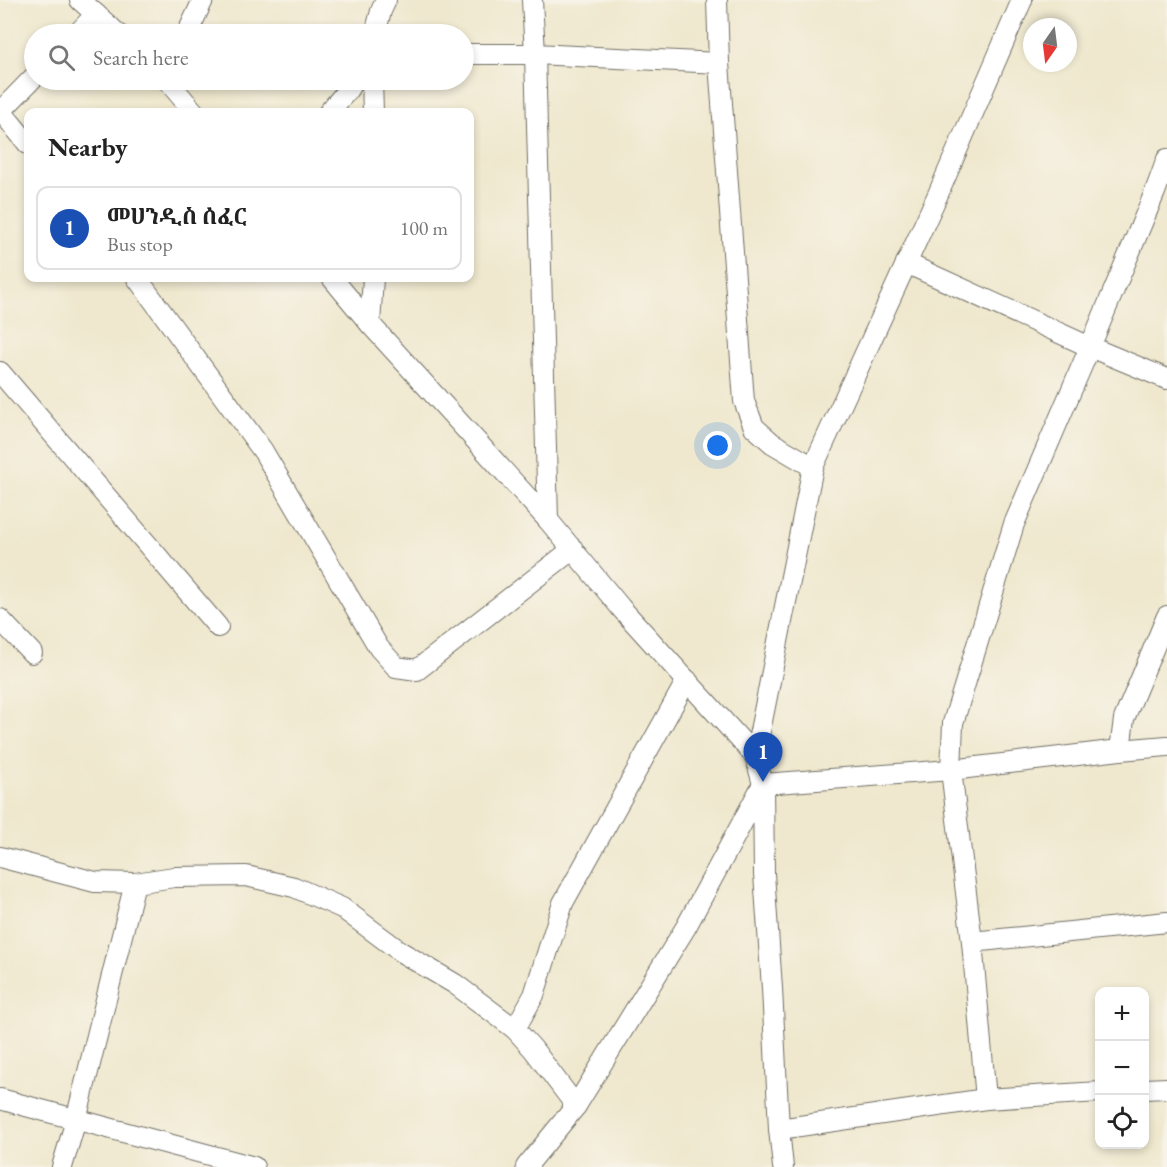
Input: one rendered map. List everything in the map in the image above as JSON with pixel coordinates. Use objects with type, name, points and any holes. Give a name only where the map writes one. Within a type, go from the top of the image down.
[{"type":"street","points":[[80,0],[107,24]]},
{"type":"street","points":[[192,24],[202,0]]},
{"type":"street","points":[[378,24],[386,0]]},
{"type":"street","points":[[532,0],[548,520]]},
{"type":"street","points":[[717,0],[719,63],[744,401],[754,427],[772,443],[813,467]]},
{"type":"street","points":[[755,756],[813,467],[939,192],[1022,0]]},
{"type":"street","points":[[86,24],[96,14]]},
{"type":"street","points":[[474,54],[535,54],[719,63]]},
{"type":"street","points":[[24,87],[1,111],[24,139]]},
{"type":"street","points":[[175,90],[191,108]]},
{"type":"street","points":[[332,108],[347,90]]},
{"type":"street","points":[[372,90],[373,108]]},
{"type":"street","points":[[986,1099],[972,942],[951,770],[953,723],[1014,524],[1167,159]]},
{"type":"street","points":[[906,263],[1090,347],[1167,379]]},
{"type":"street","points":[[140,282],[263,451],[379,648],[396,667],[417,670],[573,549]]},
{"type":"street","points":[[335,282],[370,324],[548,520],[621,608],[755,756],[763,784],[764,874],[783,1167]]},
{"type":"street","points":[[370,324],[373,282]]},
{"type":"street","points":[[0,372],[218,627]]},
{"type":"street","points":[[1120,750],[1124,719],[1167,616]]},
{"type":"street","points":[[0,619],[32,653]]},
{"type":"street","points":[[514,1029],[534,995],[563,903],[687,680]]},
{"type":"street","points":[[763,784],[951,770],[1167,746]]},
{"type":"street","points":[[526,1167],[576,1106],[686,927],[763,784]]},
{"type":"street","points":[[0,857],[95,882],[135,883],[174,877],[246,876],[294,887],[342,908],[401,952],[455,984],[514,1029],[533,1049],[576,1106]]},
{"type":"street","points":[[62,1167],[76,1120],[135,883]]},
{"type":"street","points":[[972,942],[1167,922]]},
{"type":"street","points":[[1149,1089],[1167,1088]]},
{"type":"street","points":[[779,1129],[986,1099],[1095,1092]]},
{"type":"street","points":[[0,1099],[254,1167]]},
{"type":"place","name":"መሀንዲስ ሰፈር","points":[[763,782]]}]
